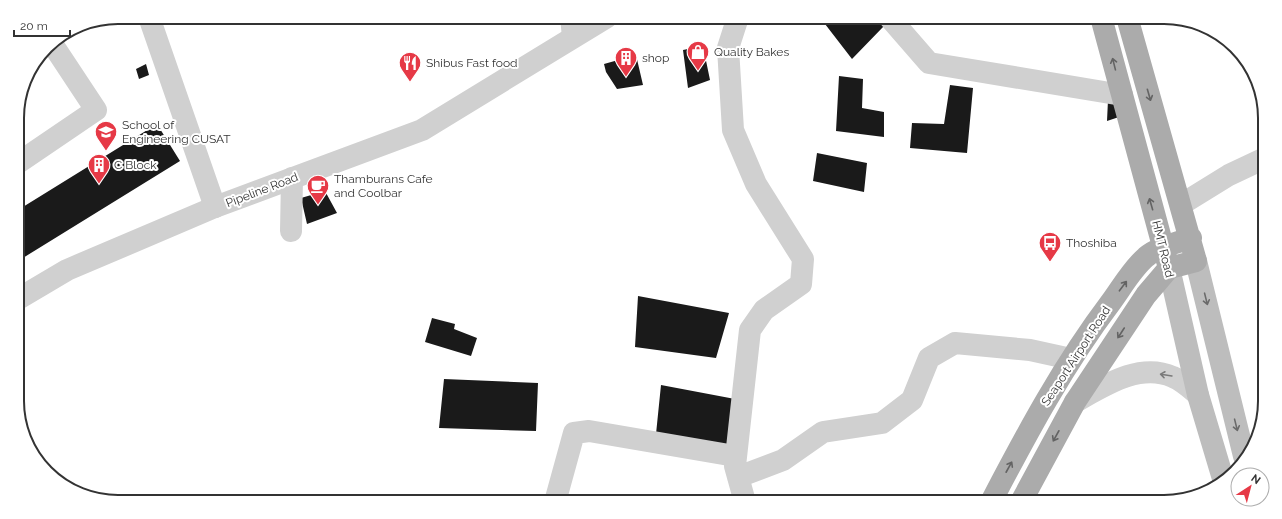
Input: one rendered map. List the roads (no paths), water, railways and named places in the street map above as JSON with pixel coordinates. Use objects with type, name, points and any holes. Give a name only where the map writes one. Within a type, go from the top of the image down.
[{"type":"main road","name":"HMT Road","points":[[1104,24],[1164,247],[1198,395],[1222,475]]},
{"type":"main road","points":[[1129,24],[1182,204],[1243,451]]},
{"type":"main road","name":"Seaport Airport Road","points":[[995,495],[1034,422],[1071,359],[1103,312],[1147,256],[1164,247],[1191,238]]},
{"type":"main road","points":[[1169,268],[1196,261]]},
{"type":"main road","name":"Seaport Airport Road","points":[[1025,495],[1075,402],[1137,308],[1169,268]]},
{"type":"street","points":[[152,24],[215,208]]},
{"type":"street","name":"Pipeline Road","points":[[24,295],[66,270],[215,208],[422,130],[572,27],[582,24]]},
{"type":"street","points":[[736,24],[728,48],[733,130],[756,184],[804,259],[801,284],[764,310],[750,330],[736,467],[743,495]]},
{"type":"street","points":[[895,24],[929,63],[1122,96]]},
{"type":"street","points":[[24,159],[96,110],[56,48]]},
{"type":"street","points":[[1182,204],[1229,174],[1258,161]]},
{"type":"street","points":[[291,230],[292,178]]},
{"type":"street","points":[[556,495],[574,433],[589,431],[736,467],[783,460],[823,432],[882,423],[912,400],[929,358],[954,344],[1030,350],[1071,359]]},
{"type":"street","points":[[1075,402],[1107,384],[1135,373],[1156,373],[1173,376],[1198,395]]},
{"type":"place","name":"Quality Bakes","points":[[698,72]]},
{"type":"place","name":"shop","points":[[626,78]]},
{"type":"place","name":"Shibus Fast food","points":[[410,82]]},
{"type":"place","name":"School of Engineering CUSAT","points":[[106,152]]},
{"type":"place","name":"C Block","points":[[99,184]]},
{"type":"place","name":"Thamburans Cafe and Coolbar","points":[[318,206]]},
{"type":"place","name":"Thoshiba","points":[[1050,262]]}]
